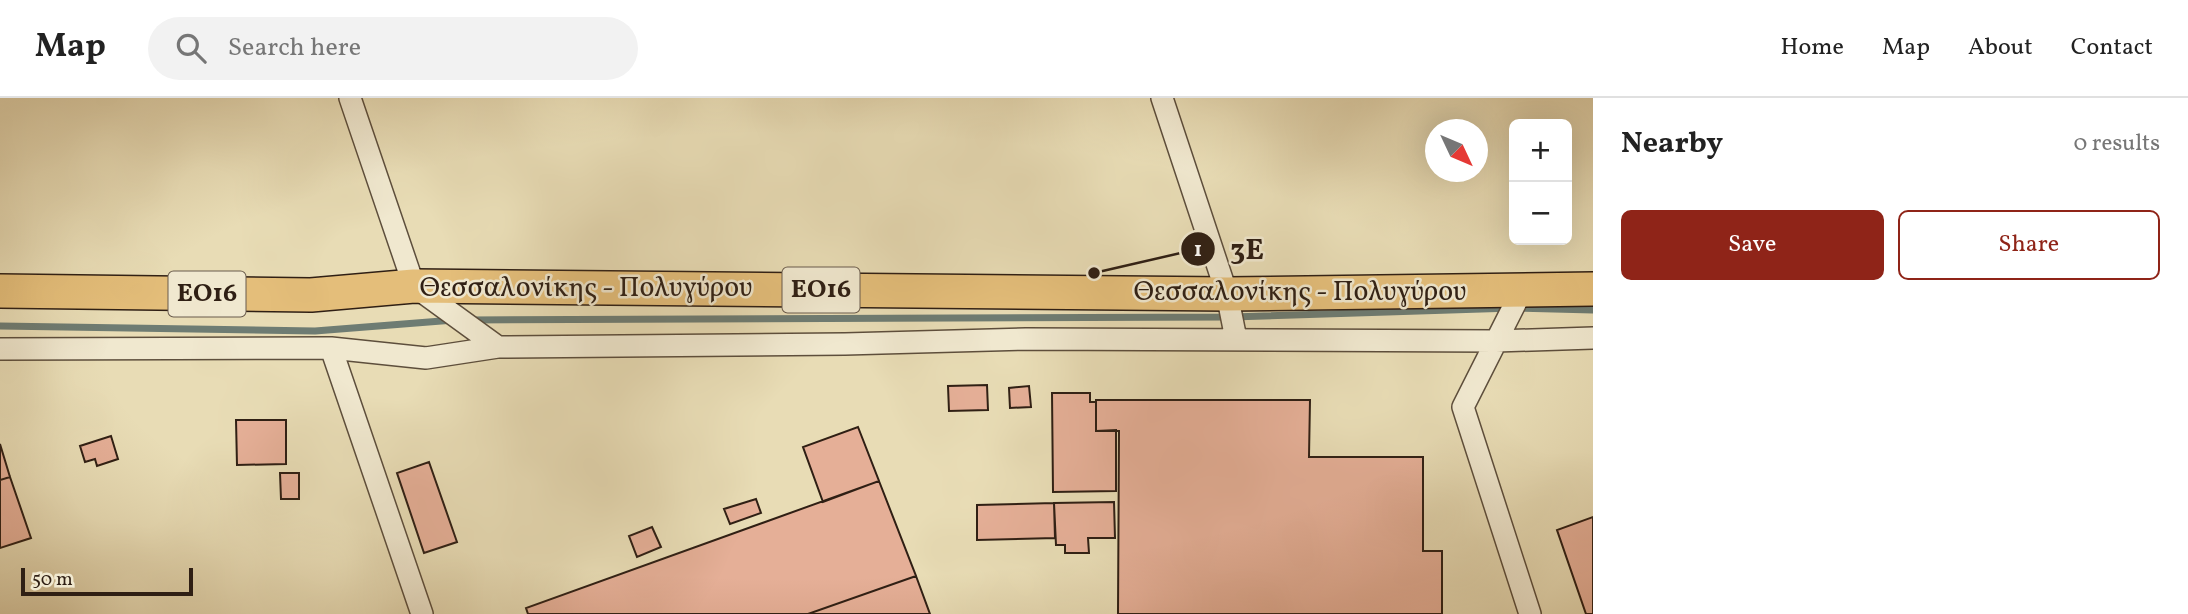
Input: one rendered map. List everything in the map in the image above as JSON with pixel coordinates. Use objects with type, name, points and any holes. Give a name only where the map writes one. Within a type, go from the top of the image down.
[{"type":"main road","name":"Θεσσαλονίκης - Πολυγύρου","points":[[0,290],[311,295],[414,286],[1227,294],[1593,289]]},
{"type":"street","points":[[350,98],[414,286],[498,347]]},
{"type":"street","points":[[1162,98],[1227,294],[1236,339]]},
{"type":"street","points":[[1522,290],[1463,407],[1530,614]]},
{"type":"street","points":[[0,349],[331,348],[426,358],[498,347],[1236,339],[1496,341],[1593,338]]},
{"type":"street","points":[[331,348],[422,614]]},
{"type":"building","points":[[987,385],[988,410],[949,411],[948,386]]},
{"type":"building","points":[[1029,386],[1031,407],[1010,408],[1009,388]]},
{"type":"building","points":[[1052,393],[1090,393],[1090,402],[1096,402],[1096,431],[1116,430],[1116,491],[1053,492]]},
{"type":"building","points":[[1096,400],[1310,400],[1309,457],[1423,457],[1423,551],[1442,551],[1442,614],[1118,614],[1119,431],[1096,431]]},
{"type":"building","points":[[236,420],[286,420],[286,464],[237,465]]},
{"type":"building","points":[[858,427],[879,481],[823,502],[803,447]]},
{"type":"building","points":[[111,436],[118,459],[97,466],[95,459],[85,462],[80,446]]},
{"type":"building","points":[[0,444],[10,477],[0,480]]},
{"type":"building","points":[[429,462],[457,542],[424,553],[397,473]]},
{"type":"building","points":[[280,473],[299,473],[299,499],[281,499]]},
{"type":"building","points":[[10,477],[31,538],[0,548],[0,480]]},
{"type":"building","points":[[879,481],[916,576],[808,614],[528,614],[526,608]]},
{"type":"building","points":[[756,499],[761,513],[730,524],[724,509]]},
{"type":"building","points":[[1114,502],[1115,538],[1088,538],[1089,553],[1065,553],[1065,545],[1056,545],[1054,503]]},
{"type":"building","points":[[1054,503],[1055,538],[977,540],[977,505]]},
{"type":"building","points":[[1593,517],[1593,614],[1586,614],[1557,530]]},
{"type":"building","points":[[652,527],[661,547],[637,557],[629,536]]},
{"type":"building","points":[[916,576],[930,614],[808,614]]},
{"type":"waterway","points":[[469,320],[1232,317],[1513,308],[1593,310]]},
{"type":"waterway","points":[[0,326],[315,331],[454,320]]},
{"type":"place","name":"3Ε","points":[[1094,273]]}]
